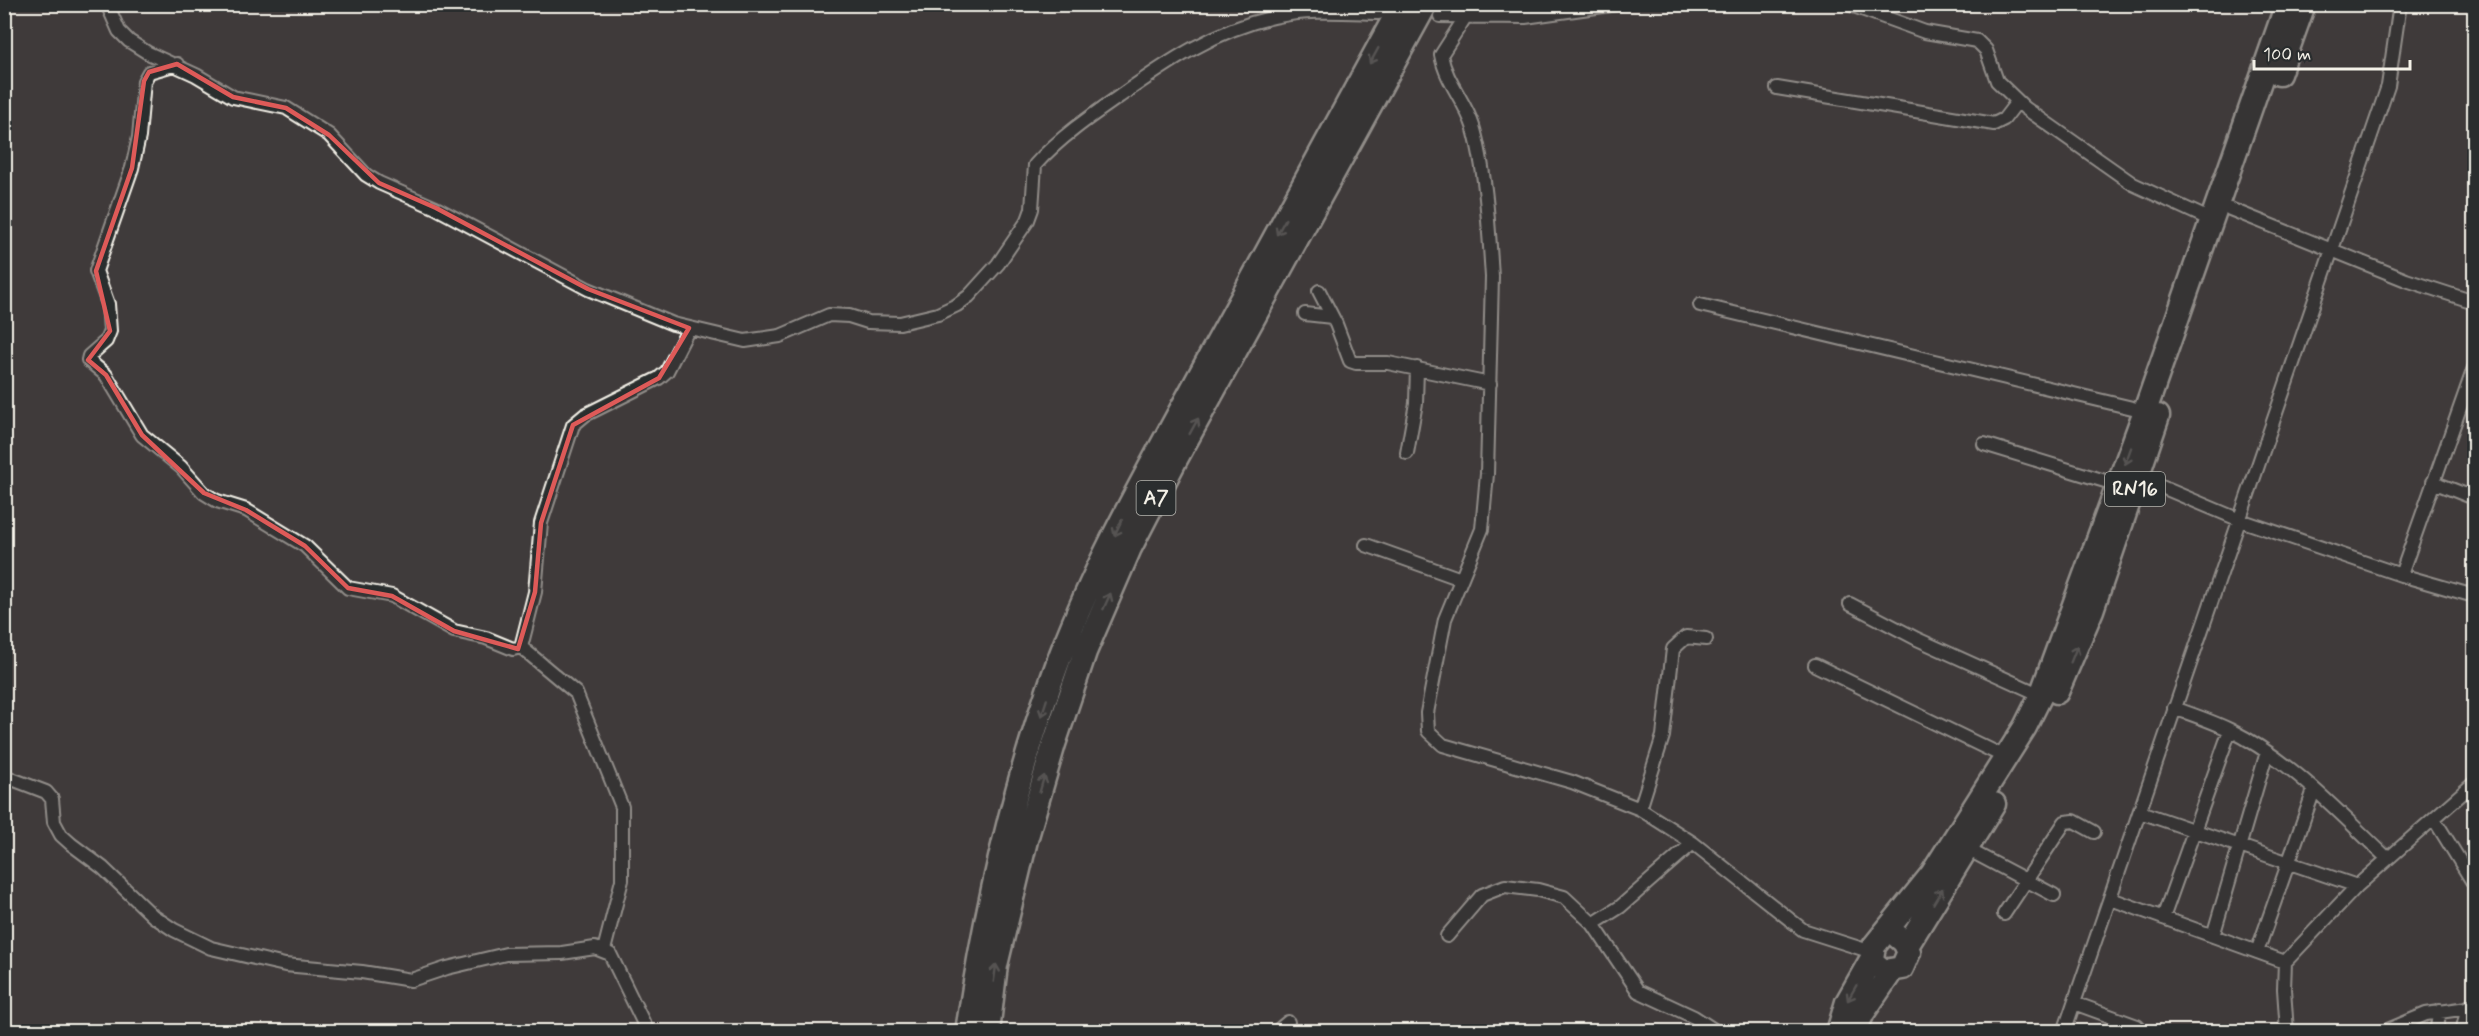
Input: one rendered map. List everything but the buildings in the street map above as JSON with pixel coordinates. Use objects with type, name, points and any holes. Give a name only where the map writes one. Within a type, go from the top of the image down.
[{"type":"highway","name":"A7","points":[[967,1032],[976,973],[1007,833],[1035,734],[1074,623],[1134,494],[1402,4]]},
{"type":"highway","name":"RN16","points":[[1838,1032],[1847,1002],[1875,949],[1932,874],[2025,727],[2041,694],[2128,481],[2200,291],[2221,214],[2287,4]]},
{"type":"highway","name":"RN16","points":[[1854,1032],[1863,1013],[1891,972],[1906,964],[1907,946],[2048,713],[2080,639],[2128,481],[2145,411],[2304,4]]},
{"type":"highway","name":"A7","points":[[988,1032],[996,965],[1026,840],[1054,744],[1085,652],[1130,548],[1175,461],[1433,10]]},
{"type":"highway","points":[[1891,972],[1879,968],[1875,949],[1894,936],[1907,946]]},
{"type":"street","points":[[107,4],[119,31],[129,41],[148,53],[177,64],[233,97],[286,108],[330,135],[366,175],[379,183],[436,208],[588,289],[689,328],[745,341],[780,336],[829,315],[849,316],[868,322],[900,323],[938,314],[957,305],[969,296],[998,264],[1028,220],[1032,208],[1035,165],[1094,114],[1151,74],[1195,46],[1225,32],[1274,17],[1327,11],[1379,13]]},
{"type":"street","points":[[1433,10],[1466,16],[1525,17],[1618,4]]},
{"type":"street","points":[[1848,4],[1925,32],[1977,41],[1986,50],[1997,81],[2017,102],[2133,184],[2333,250],[2445,294],[2475,302]]},
{"type":"street","points":[[2064,1032],[2388,86],[2400,4]]},
{"type":"street","points":[[1466,16],[1441,55],[1449,82],[1473,126],[1486,207],[1492,277],[1490,384],[1482,529],[1444,619],[1426,723],[1434,739],[1455,749],[1572,782],[1640,809],[1693,843],[1803,930],[1875,949]]},
{"type":"street","points":[[177,64],[149,72],[144,81],[139,137],[132,168],[96,271],[108,304],[110,331],[106,341],[89,356],[90,364],[106,375],[142,435],[181,467],[204,493],[217,501],[246,510],[305,546],[348,588],[392,596],[454,631],[486,638],[513,649],[521,647]]},
{"type":"street","points":[[1777,88],[1994,124],[2004,119],[2017,102]]},
{"type":"street","points":[[1319,291],[1350,361],[1417,368],[1490,384]]},
{"type":"street","points":[[1700,305],[2145,411]]},
{"type":"street","points":[[1305,314],[1332,317]]},
{"type":"street","points":[[521,647],[536,584],[541,523],[573,425],[585,415],[659,378],[667,371],[689,328]]},
{"type":"street","points":[[1407,453],[1416,403],[1417,368]]},
{"type":"street","points":[[2402,575],[2475,368]]},
{"type":"street","points":[[1984,444],[2128,481],[2402,575],[2475,596]]},
{"type":"street","points":[[2433,482],[2475,498]]},
{"type":"street","points":[[1366,545],[1461,579]]},
{"type":"street","points":[[1850,604],[1917,639],[2041,694]]},
{"type":"street","points":[[1640,809],[1663,736],[1673,649],[1686,637],[1706,639]]},
{"type":"street","points":[[521,647],[576,693],[622,807],[622,880],[604,950]]},
{"type":"street","points":[[1815,665],[2005,757]]},
{"type":"street","points":[[2174,708],[2230,730],[2267,752],[2314,790],[2387,858]]},
{"type":"street","points":[[2163,918],[2230,730]]},
{"type":"street","points":[[2213,936],[2242,847],[2267,752]]},
{"type":"street","points":[[4,776],[46,792],[51,799],[54,822],[61,835],[103,868],[153,916],[174,930],[210,948],[285,965],[362,972],[411,980],[447,968],[506,954],[562,953],[595,948],[610,954],[648,1032]]},
{"type":"street","points":[[2287,1032],[2285,962],[2357,886],[2475,783]]},
{"type":"street","points":[[2257,952],[2314,790]]},
{"type":"street","points":[[2140,812],[2357,886]]},
{"type":"street","points":[[2434,819],[2475,884]]},
{"type":"street","points":[[2004,914],[2065,822],[2074,821],[2094,832]]},
{"type":"street","points":[[1593,924],[1620,908],[1693,843]]},
{"type":"street","points":[[1967,849],[2054,896]]},
{"type":"street","points":[[1447,936],[1482,895],[1505,886],[1538,890],[1564,897],[1593,924],[1638,991],[1694,1017],[1718,1032]]},
{"type":"street","points":[[2111,899],[2285,962]]},
{"type":"street","points":[[2074,1003],[2137,1026],[2143,1032]]},
{"type":"street","points":[[2383,1032],[2440,1011],[2471,1007],[2462,1032]]},
{"type":"street","points":[[2436,1032],[2440,1011]]},
{"type":"street","points":[[1276,1032],[1288,1023]]},
{"type":"highlighted area","points":[[177,64],[233,97],[286,108],[329,135],[379,183],[436,208],[588,289],[689,328],[659,378],[573,425],[541,523],[535,592],[518,649],[454,631],[392,596],[348,588],[305,546],[246,510],[204,493],[142,435],[106,375],[88,360],[110,331],[96,271],[132,168],[144,81],[149,72]]}]
